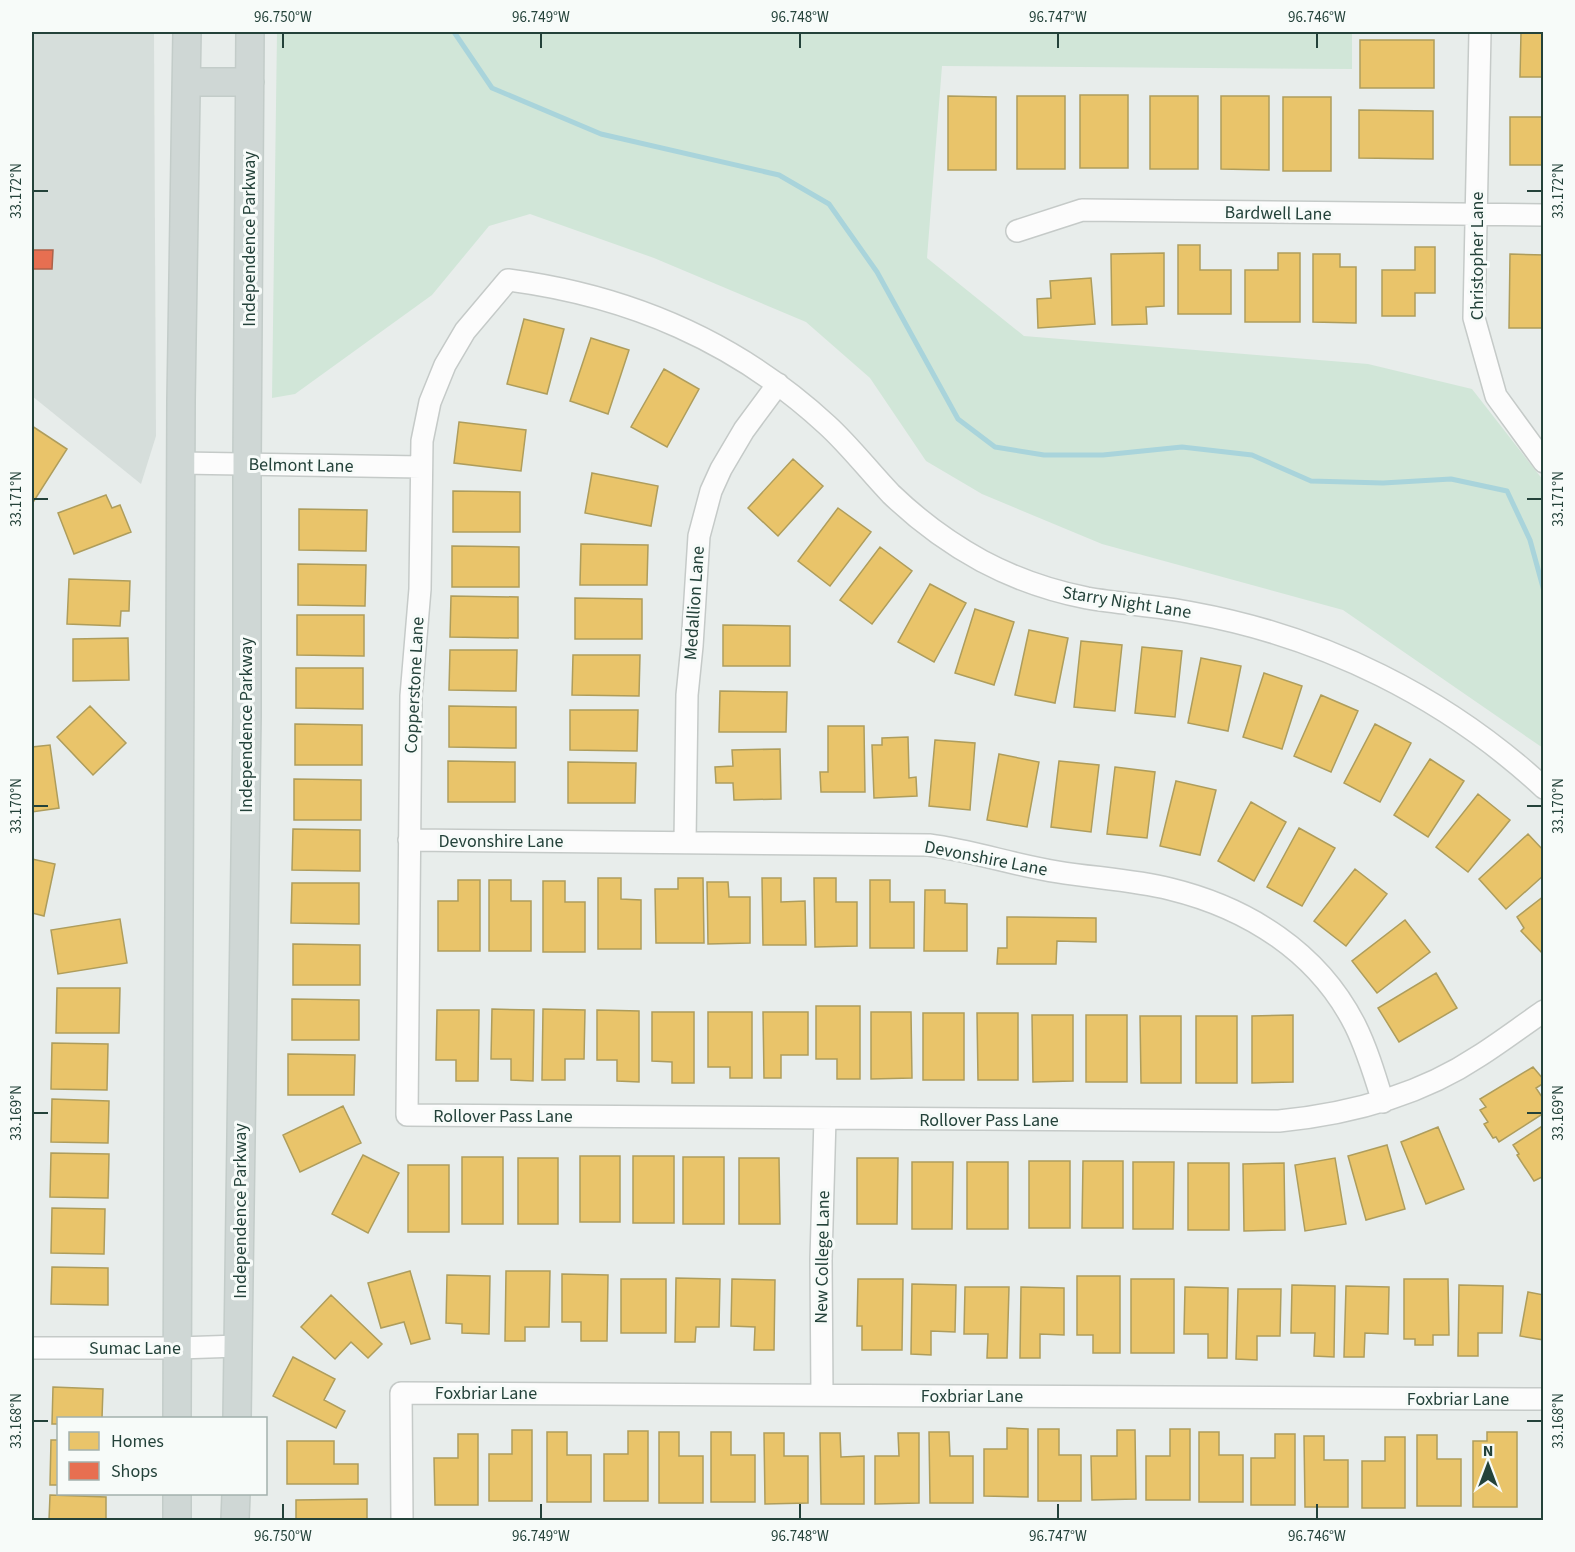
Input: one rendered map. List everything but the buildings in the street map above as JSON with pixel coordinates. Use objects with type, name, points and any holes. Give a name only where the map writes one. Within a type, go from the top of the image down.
[{"type":"main road","points":[[177,1417],[181,463],[187,32]]},
{"type":"main road","name":"Independence Parkway","points":[[237,1417],[248,717],[250,32]]},
{"type":"main road","points":[[188,82],[250,82]]},
{"type":"main road","points":[[177,1495],[177,1521]]},
{"type":"main road","points":[[236,1495],[236,1521]]},
{"type":"street","name":"Christopher Lane","points":[[1480,32],[1474,318],[1496,396],[1544,462]]},
{"type":"street","name":"Bardwell Lane","points":[[1017,231],[1082,210],[1544,215]]},
{"type":"street","name":"Starry Night Lane","points":[[508,280],[583,293],[635,309],[665,320],[723,349],[778,384],[828,426],[911,512],[948,540],[980,560],[1005,572],[1058,591],[1085,598],[1228,620],[1336,654],[1436,705],[1498,749],[1544,788]]},
{"type":"street","name":"Copperstone Lane","points":[[407,1115],[411,696],[420,589],[421,467],[426,421],[433,392],[445,365],[465,331],[508,280]]},
{"type":"street","name":"Medallion Lane","points":[[685,842],[686,704],[699,536],[711,491],[721,470],[744,430],[778,384]]},
{"type":"street","name":"Belmont Lane","points":[[181,463],[421,467]]},
{"type":"street","name":"Devonshire Lane","points":[[410,840],[929,845],[952,848],[1045,870],[1146,884],[1195,896],[1251,919],[1285,940],[1324,978],[1354,1024],[1363,1043],[1383,1102]]},
{"type":"street","name":"Rollover Pass Lane","points":[[407,1115],[1279,1121],[1332,1114],[1383,1102],[1424,1086],[1478,1057],[1544,1011]]},
{"type":"street","name":"New College Lane","points":[[822,1395],[821,1259],[825,1119]]},
{"type":"street","name":"Sumac Lane","points":[[32,1348],[239,1346]]},
{"type":"street","name":"Foxbriar Lane","points":[[402,1521],[401,1393],[1544,1399]]},
{"type":"shaded area","points":[[32,32],[154,32],[156,436],[141,484],[32,396]]},
{"type":"green space","points":[[277,32],[1352,32],[1352,69],[942,66],[927,258],[1024,336],[1368,364],[1472,389],[1543,480],[1543,748],[1343,610],[1102,544],[982,494],[926,461],[870,378],[806,322],[654,258],[530,214],[489,226],[432,295],[295,394],[272,398]]},
{"type":"waterway","points":[[454,32],[492,88],[601,134],[779,175],[829,204],[877,272],[958,419],[995,447],[1044,455],[1103,455],[1182,447],[1252,455],[1311,481],[1383,483],[1451,479],[1507,491],[1530,540],[1544,591]]}]
